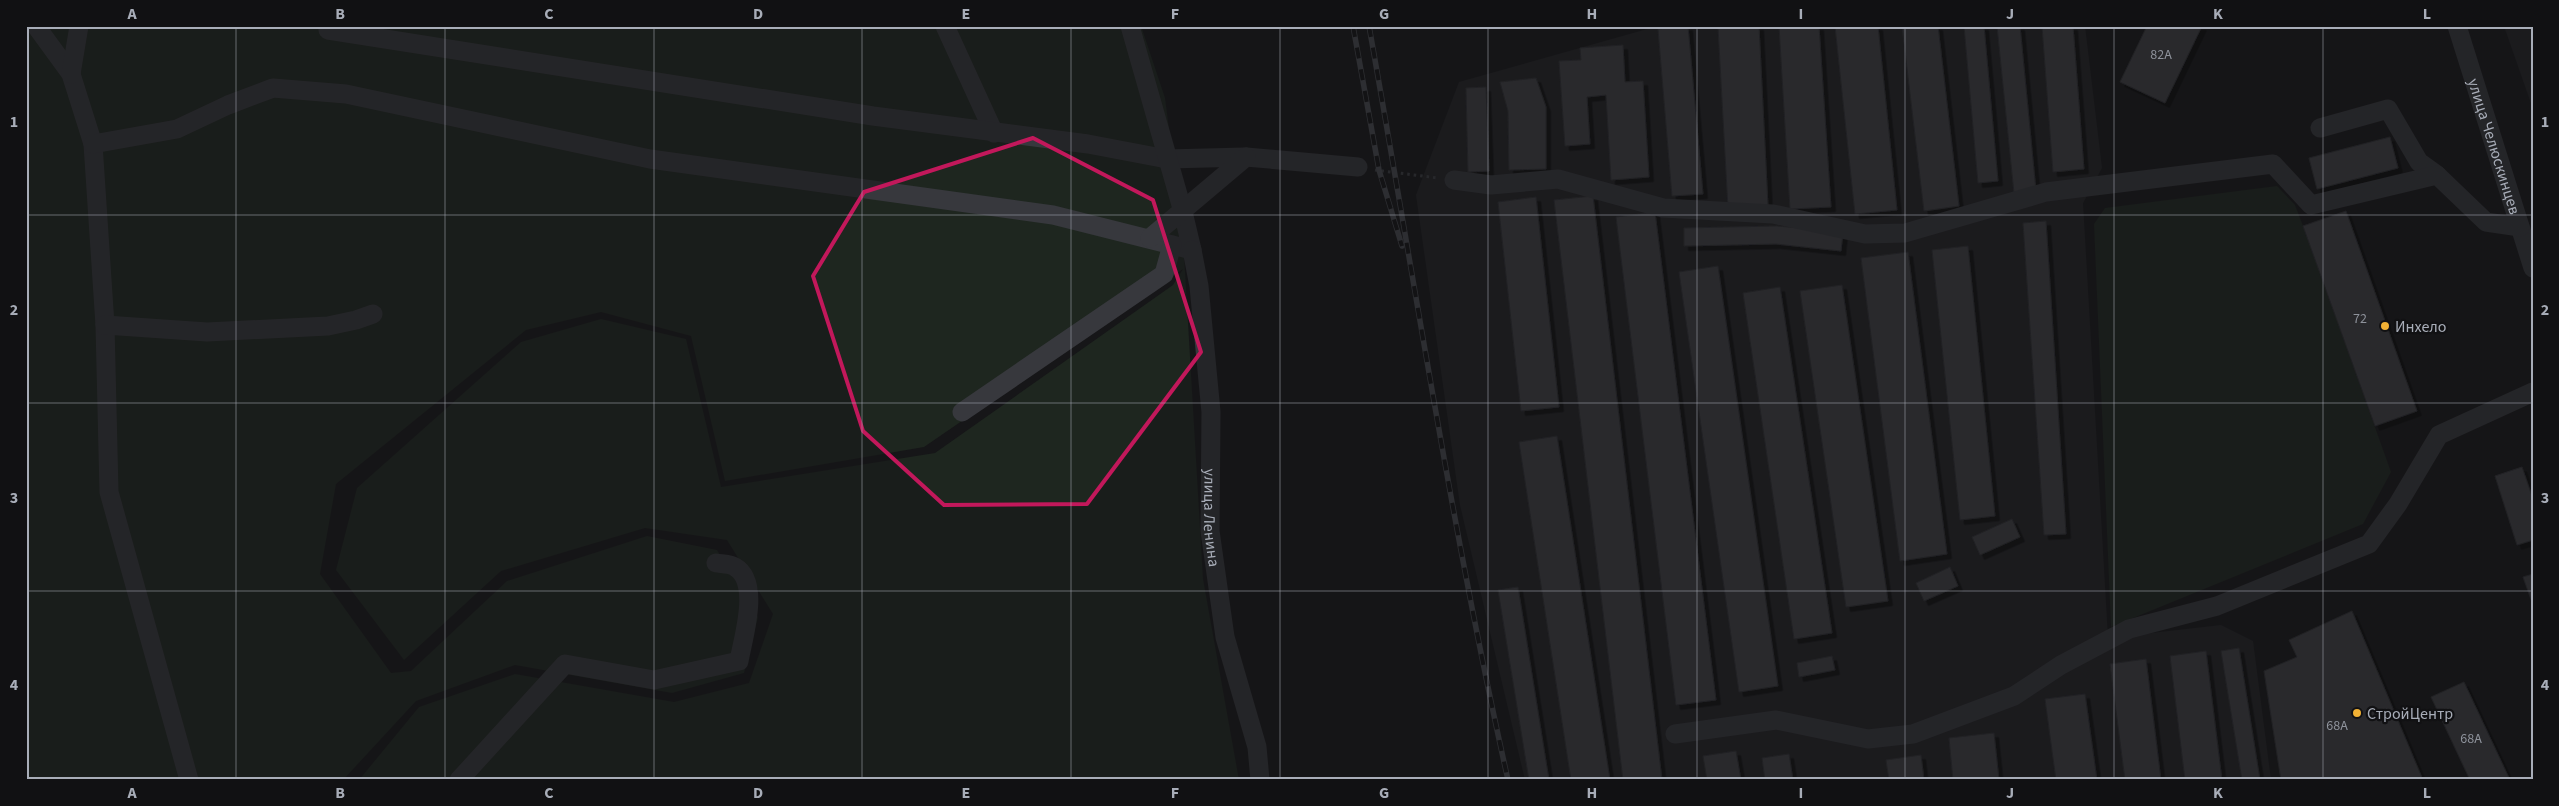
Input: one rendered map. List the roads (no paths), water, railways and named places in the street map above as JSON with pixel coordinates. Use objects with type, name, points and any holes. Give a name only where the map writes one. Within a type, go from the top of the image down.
[{"type":"street","points":[[71,74],[79,26]]},
{"type":"street","points":[[946,26],[994,133]]},
{"type":"street","name":"улица Ленина","points":[[1130,26],[1183,212],[1199,286],[1211,412],[1210,530],[1224,637],[1256,747],[1260,780]]},
{"type":"street","name":"улица Челюскинцев","points":[[2457,26],[2533,268]]},
{"type":"street","points":[[34,29],[71,74],[93,144],[105,325],[109,492],[189,780]]},
{"type":"street","points":[[328,30],[873,116],[1088,144],[1167,159],[1246,157],[1358,167]]},
{"type":"street","points":[[93,144],[178,130],[228,105],[273,88],[346,94],[650,159],[1053,215],[1192,250]]},
{"type":"street","points":[[2320,128],[2388,109],[2419,162],[2437,175],[2486,222],[2520,227]]},
{"type":"street","points":[[1150,238],[1246,157]]},
{"type":"street","points":[[1454,180],[1491,185],[1558,179],[1663,208],[1773,214],[1865,234],[1904,233],[2046,192],[2273,164],[2311,205],[2437,175]]},
{"type":"street","points":[[962,412],[1164,274],[1172,245]]},
{"type":"street","points":[[105,325],[207,332],[328,326],[374,314]]},
{"type":"street","points":[[1675,734],[1776,720],[1868,739],[1913,734],[2014,696],[2061,665],[2129,629],[2216,606],[2369,544],[2398,504],[2439,435],[2533,392]]},
{"type":"street","points":[[459,780],[565,664],[654,680],[739,661],[751,593],[742,574],[736,567],[716,563]]},
{"type":"railway","points":[[1353,26],[1379,170],[1402,246]]},
{"type":"railway","points":[[1369,26],[1451,498],[1508,780]]},
{"type":"place","name":"Инхело","points":[[2385,326]]},
{"type":"place","name":"СтройЦентр","points":[[2357,713]]}]
